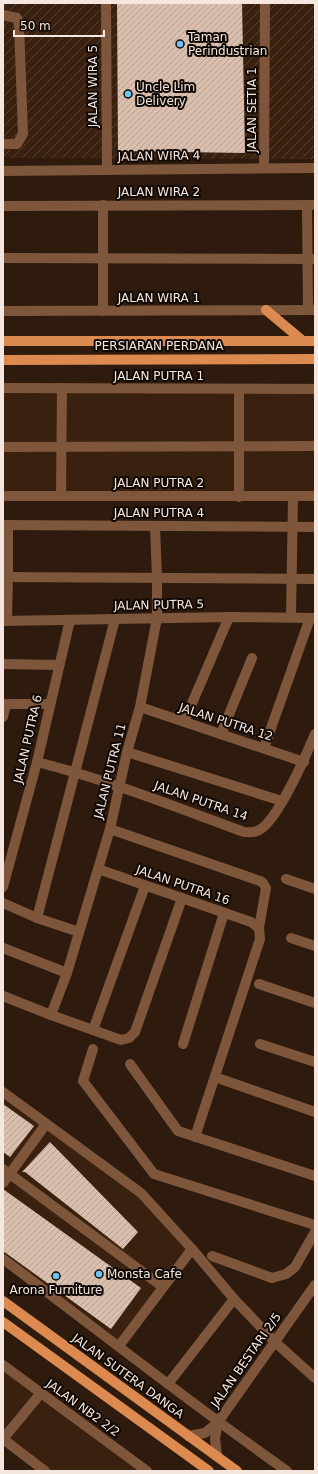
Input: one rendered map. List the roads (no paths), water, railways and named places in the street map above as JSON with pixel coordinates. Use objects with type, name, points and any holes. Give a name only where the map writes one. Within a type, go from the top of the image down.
[{"type":"main road","points":[[266,310],[303,341]]},
{"type":"main road","name":"PERSIARAN PERDANA","points":[[3,341],[315,341]]},
{"type":"main road","name":"PERSIARAN PERDANA","points":[[3,360],[315,358]]},
{"type":"main road","name":"JALAN SUTERA DANGA","points":[[3,1301],[238,1471]]},
{"type":"main road","points":[[3,1322],[209,1471]]},
{"type":"street","name":"JALAN WIRA 5","points":[[106,3],[107,170]]},
{"type":"street","name":"JALAN SETIA 1","points":[[264,168],[265,3]]},
{"type":"street","points":[[3,15],[17,18],[19,25],[23,134],[17,144],[3,144]]},
{"type":"street","name":"JALAN WIRA 4","points":[[3,170],[315,168]]},
{"type":"street","points":[[103,205],[103,311]]},
{"type":"street","points":[[311,205],[311,310]]},
{"type":"street","name":"JALAN WIRA 2","points":[[3,206],[311,205]]},
{"type":"street","points":[[3,258],[311,259]]},
{"type":"street","name":"JALAN WIRA 1","points":[[3,311],[311,310]]},
{"type":"street","name":"JALAN PUTRA 1","points":[[3,388],[315,389]]},
{"type":"street","points":[[61,495],[62,388]]},
{"type":"street","points":[[239,389],[239,497]]},
{"type":"street","points":[[3,447],[315,446]]},
{"type":"street","name":"JALAN PUTRA 2","points":[[3,496],[315,496]]},
{"type":"street","points":[[291,617],[293,496]]},
{"type":"street","points":[[5,525],[5,621]]},
{"type":"street","name":"JALAN PUTRA 4","points":[[5,525],[315,527]]},
{"type":"street","name":"JALAN PUTRA 11","points":[[51,1015],[67,973],[110,829],[127,752],[140,707],[157,618],[155,526]]},
{"type":"street","points":[[6,577],[315,579]]},
{"type":"street","points":[[184,722],[229,617]]},
{"type":"street","name":"JALAN PUTRA 5","points":[[5,621],[229,617],[313,618]]},
{"type":"street","points":[[264,748],[313,618]]},
{"type":"street","points":[[37,918],[115,619]]},
{"type":"street","name":"JALAN PUTRA 6","points":[[3,887],[37,762],[49,704],[70,620]]},
{"type":"street","points":[[221,734],[252,658]]},
{"type":"street","points":[[3,664],[59,665]]},
{"type":"street","points":[[3,717],[4,704],[49,704]]},
{"type":"street","name":"JALAN PUTRA 12","points":[[140,707],[304,762]]},
{"type":"street","name":"JALAN PUTRA 14","points":[[37,762],[76,772],[120,786],[244,832],[257,831],[267,824],[282,801],[304,762],[315,734]]},
{"type":"street","points":[[127,752],[282,801]]},
{"type":"street","points":[[110,829],[264,883],[266,885],[259,928],[260,939],[195,1137]]},
{"type":"street","name":"JALAN PUTRA 16","points":[[98,870],[251,922],[259,928]]},
{"type":"street","points":[[286,879],[315,889]]},
{"type":"street","points":[[92,1030],[145,886]]},
{"type":"street","points":[[3,996],[122,1040],[130,1038],[135,1032],[182,898]]},
{"type":"street","points":[[3,904],[37,918],[79,932]]},
{"type":"street","points":[[183,1044],[224,913]]},
{"type":"street","points":[[291,938],[315,946]]},
{"type":"street","points":[[3,948],[67,973]]},
{"type":"street","points":[[259,984],[315,1003]]},
{"type":"street","points":[[260,1044],[315,1062]]},
{"type":"street","points":[[93,1049],[83,1081],[154,1174],[315,1226]]},
{"type":"street","points":[[130,1064],[178,1131],[315,1176]]},
{"type":"street","points":[[214,1078],[315,1112]]},
{"type":"street","points":[[3,1092],[142,1193],[234,1299],[275,1342],[315,1378]]},
{"type":"street","points":[[46,1124],[5,1175],[163,1287]]},
{"type":"street","points":[[212,1256],[272,1278],[286,1274],[295,1267],[315,1232]]},
{"type":"street","points":[[119,1346],[192,1249]]},
{"type":"street","points":[[3,1259],[218,1422],[286,1471]]},
{"type":"street","name":"JALAN BESTARI 2/5","points":[[188,1436],[205,1433],[218,1422],[315,1285]]},
{"type":"street","points":[[168,1384],[234,1299]]},
{"type":"street","name":"JALAN NB2 2/2","points":[[3,1365],[147,1471]]},
{"type":"street","points":[[41,1393],[3,1439],[45,1471]]},
{"type":"street","points":[[216,1456],[214,1438],[218,1422]]},
{"type":"place","name":"Taman Perindustrian","points":[[180,44]]},
{"type":"place","name":"Uncle Lim Delivery","points":[[128,94]]},
{"type":"place","name":"Monsta Cafe","points":[[99,1274]]},
{"type":"place","name":"Arona Furniture","points":[[56,1276]]}]
